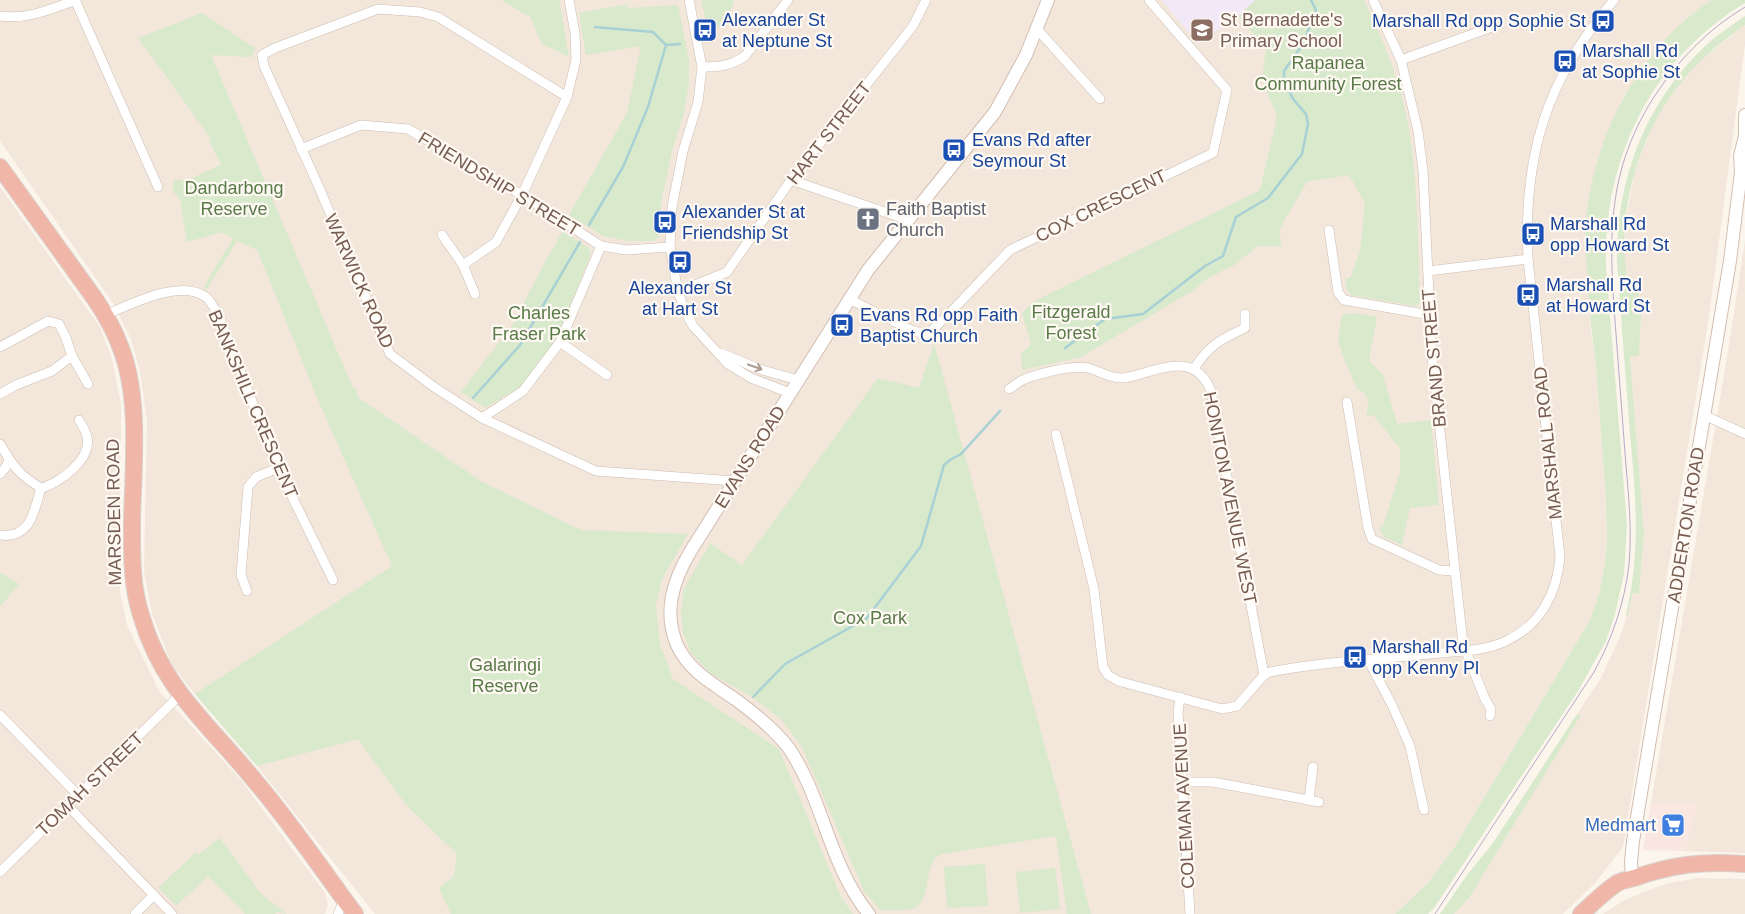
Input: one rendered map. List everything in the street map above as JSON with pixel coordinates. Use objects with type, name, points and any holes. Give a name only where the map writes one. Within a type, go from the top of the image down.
[{"type":"highway","name":"MARSDEN ROAD","points":[[0,167],[106,315],[128,369],[132,391],[132,550],[134,588],[148,639],[165,673],[180,695],[256,782],[341,907],[355,914]]},
{"type":"highway","points":[[1581,914],[1598,900],[1610,897],[1623,890],[1632,878],[1654,871],[1685,864],[1745,864]]},
{"type":"street","points":[[0,16],[14,18],[27,16],[75,0],[158,187]]},
{"type":"street","points":[[463,264],[496,242],[522,195],[567,96],[576,60],[575,34],[569,0]]},
{"type":"street","points":[[689,0],[702,67],[698,102],[683,151],[672,207],[670,247],[678,292],[693,326],[728,364],[751,378],[790,393]]},
{"type":"street","points":[[702,67],[726,66],[736,63],[745,56],[788,0]]},
{"type":"street","name":"HART STREET","points":[[678,292],[727,272],[791,180],[913,26],[926,0]]},
{"type":"street","name":"EVANS ROAD","points":[[869,914],[850,886],[804,776],[787,747],[762,720],[698,674],[683,656],[673,635],[670,610],[674,584],[690,552],[868,270],[995,112],[1016,76],[1048,0]]},
{"type":"street","name":"COX CRESCENT","points":[[849,299],[913,331],[926,334],[931,332],[1010,250],[1212,152],[1227,90],[1149,0]]},
{"type":"street","name":"BRAND STREET","points":[[1373,0],[1401,60],[1412,101],[1422,158],[1432,357],[1454,571],[1464,650],[1491,709],[1490,716]]},
{"type":"street","name":"MARSHALL ROAD","points":[[1264,675],[1286,669],[1495,645],[1508,640],[1528,627],[1549,602],[1559,569],[1558,538],[1528,259],[1527,218],[1529,190],[1537,145],[1545,117],[1563,74],[1576,50],[1614,0]]},
{"type":"street","name":"WARWICK ROAD","points":[[567,96],[438,17],[420,12],[378,9],[262,55],[264,66],[390,354],[434,387],[482,418],[596,471],[734,481]]},
{"type":"street","points":[[1401,60],[1492,27]]},
{"type":"street","points":[[1037,29],[1100,99]]},
{"type":"street","name":"ADDERTON ROAD","points":[[1632,878],[1631,862],[1634,841],[1730,261],[1743,168],[1740,156],[1744,136],[1745,115]]},
{"type":"street","name":"FRIENDSHIP STREET","points":[[301,149],[361,125],[408,129],[522,195],[601,246],[627,250],[670,247]]},
{"type":"street","points":[[791,180],[908,220]]},
{"type":"street","points":[[1329,230],[1338,292],[1344,300],[1430,315]]},
{"type":"street","points":[[442,235],[463,264],[475,294]]},
{"type":"street","points":[[482,418],[523,391],[560,342],[601,246]]},
{"type":"street","points":[[1428,271],[1528,259]]},
{"type":"street","name":"BANKSHILL CRESCENT","points":[[106,315],[169,291],[190,290],[206,297],[219,316],[278,468],[333,580]]},
{"type":"street","points":[[1194,369],[1202,356],[1215,343],[1244,328],[1245,314]]},
{"type":"street","points":[[0,347],[48,321],[55,322],[59,324],[72,356],[88,384]]},
{"type":"street","points":[[560,342],[607,374]]},
{"type":"street","points":[[714,350],[744,363],[798,380]]},
{"type":"street","points":[[0,394],[16,385],[52,371],[72,356]]},
{"type":"street","name":"HONITON AVENUE WEST","points":[[1009,389],[1025,378],[1072,368],[1089,368],[1123,378],[1169,366],[1186,366],[1194,369],[1206,380],[1211,391],[1264,675]]},
{"type":"street","points":[[1347,402],[1368,528],[1372,539],[1439,570],[1454,571]]},
{"type":"street","points":[[1704,415],[1745,434]]},
{"type":"street","points":[[0,444],[24,478],[41,488],[49,486],[63,477],[85,453],[88,438],[79,420]]},
{"type":"street","points":[[1056,434],[1094,589],[1103,667],[1108,675],[1118,681],[1217,709],[1232,708],[1242,701],[1264,675]]},
{"type":"street","points":[[0,474],[9,459]]},
{"type":"street","points":[[247,591],[241,574],[248,487],[256,477],[278,468]]},
{"type":"street","points":[[0,535],[9,536],[17,534],[24,529],[30,522],[41,488]]},
{"type":"street","points":[[1368,660],[1410,746],[1424,810]]},
{"type":"street","name":"TOMAH STREET","points":[[0,872],[180,695]]},
{"type":"street","name":"COLEMAN AVENUE","points":[[1180,697],[1178,712],[1190,914]]},
{"type":"street","points":[[0,715],[78,795]]},
{"type":"street","points":[[1182,782],[1213,782],[1314,801],[1313,767]]},
{"type":"street","points":[[68,806],[172,914]]},
{"type":"street","points":[[135,914],[154,895]]},
{"type":"shaded area","points":[[0,0],[1712,0],[1664,42],[1642,69],[1623,98],[1598,158],[1591,190],[1586,222],[1586,254],[1591,335],[1595,354],[1606,499],[1607,539],[1600,591],[1590,620],[1454,848],[1427,884],[1395,914],[375,914],[257,766],[172,665],[152,614],[144,571],[147,420],[140,371],[131,339],[113,303],[0,141]]},
{"type":"shaded area","name":"St Bernadette's Primary School","points":[[1162,0],[1255,0],[1238,16],[1198,44]]},
{"type":"shaded area","points":[[1745,25],[1745,44],[1709,316],[1623,847],[1595,883],[1563,914],[1454,914],[1469,898],[1580,716],[1577,714],[1601,678],[1619,639],[1633,593],[1639,593],[1644,534],[1630,356],[1639,356],[1641,316],[1638,285],[1627,284],[1624,247],[1625,225],[1634,175],[1656,119],[1677,88],[1700,61]]},
{"type":"shaded area","points":[[0,187],[100,327],[112,359],[121,405],[120,592],[127,625],[159,691],[241,780],[325,893],[328,905],[325,914],[0,914]]},
{"type":"shaded area","points":[[1745,240],[1745,853],[1685,851],[1696,805],[1651,803],[1728,352]]},
{"type":"shaded area","points":[[1651,803],[1697,804],[1685,851],[1643,850]]},
{"type":"shaded area","points":[[1698,878],[1745,879],[1745,914],[1603,914],[1623,901],[1646,891],[1669,883]]},
{"type":"green space","points":[[501,0],[559,0],[569,57],[542,44],[530,17]]},
{"type":"green space","points":[[701,0],[734,0],[729,19],[708,32]]},
{"type":"green space","name":"Rapanea Community Forest","points":[[1255,0],[1363,0],[1367,6],[1393,69],[1402,96],[1410,133],[1417,206],[1420,303],[1415,306],[1351,295],[1347,290],[1345,279],[1350,278],[1360,251],[1365,203],[1349,175],[1307,182],[1279,230],[1282,246],[1258,246],[1234,265],[1208,278],[1194,290],[1081,357],[1022,370],[1021,354],[1031,344],[1022,313],[1033,302],[1260,190],[1277,117],[1262,79],[1266,49],[1238,16]]},
{"type":"green space","points":[[1712,0],[1745,0],[1745,3],[1705,32],[1681,55],[1660,81],[1643,108],[1629,138],[1618,169],[1611,200],[1606,266],[1627,525],[1624,574],[1615,614],[1606,641],[1578,691],[1434,908],[1428,914],[1395,914],[1427,884],[1454,848],[1590,620],[1600,591],[1607,542],[1606,499],[1585,238],[1591,189],[1599,157],[1610,126],[1642,68],[1663,42],[1686,20]]},
{"type":"green space","points":[[627,4],[628,8],[678,5],[689,60],[689,82],[684,112],[672,151],[661,202],[659,236],[655,241],[628,241],[603,236],[569,215],[627,113],[641,46],[586,55],[579,13]]},
{"type":"green space","name":"Galaringi Reserve","points":[[202,13],[255,48],[252,57],[211,55],[353,388],[355,386],[359,398],[482,482],[581,530],[688,534],[662,579],[656,604],[660,644],[673,679],[779,749],[841,897],[853,914],[451,914],[439,888],[454,876],[457,854],[406,805],[358,739],[257,766],[195,694],[392,566],[321,407],[257,250],[237,241],[207,289],[204,286],[233,238],[222,232],[187,242],[180,200],[172,190],[173,179],[185,181],[221,165],[208,138],[210,137],[138,38]]},
{"type":"green space","points":[[1745,16],[1745,25],[1701,61],[1685,78],[1658,116],[1639,158],[1628,203],[1624,240],[1627,283],[1638,285],[1641,316],[1639,356],[1630,356],[1644,534],[1639,594],[1633,593],[1627,617],[1634,566],[1636,518],[1617,262],[1622,204],[1637,148],[1648,122],[1663,97],[1680,73],[1700,51]]},
{"type":"green space","name":"Charles Fraser Park","points":[[563,231],[589,248],[591,253],[558,337],[520,387],[485,408],[461,392],[513,324],[543,265]]},
{"type":"green space","points":[[1355,313],[1377,317],[1369,360],[1383,375],[1397,424],[1431,420],[1439,505],[1410,508],[1402,545],[1384,537],[1379,528],[1383,526],[1400,472],[1400,448],[1373,415],[1366,416],[1368,407],[1367,396],[1357,389],[1338,340],[1342,315]]},
{"type":"green space","name":"Cox Park","points":[[934,343],[1091,914],[1067,914],[1056,836],[942,854],[936,858],[932,865],[926,891],[919,905],[908,910],[880,910],[864,891],[802,747],[781,719],[752,697],[710,673],[691,653],[683,633],[681,613],[684,589],[710,543],[742,565],[878,378],[919,388]]},
{"type":"green space","points":[[0,572],[19,584],[0,607]]},
{"type":"green space","points":[[1577,714],[1581,715],[1469,898],[1454,914],[1440,914],[1467,875],[1493,843]]},
{"type":"green space","points":[[220,838],[260,893],[287,914],[277,912],[275,914],[245,914],[208,876],[176,906],[158,888],[196,852],[199,854]]},
{"type":"green space","points":[[985,864],[988,906],[947,908],[944,867]]},
{"type":"green space","points":[[1055,868],[1060,909],[1020,913],[1016,872]]},
{"type":"waterway","points":[[1065,348],[1105,319],[1143,314],[1205,266],[1223,256],[1236,217],[1268,198],[1302,154],[1308,124],[1306,114],[1293,99],[1284,80],[1284,71],[1303,44],[1316,10],[1311,0]]},
{"type":"waterway","points":[[595,27],[653,32],[665,44]]},
{"type":"waterway","points":[[589,225],[623,167],[648,107],[666,45],[680,44]]},
{"type":"waterway","points":[[473,398],[520,345],[580,242]]},
{"type":"waterway","points":[[753,697],[785,664],[867,618],[921,546],[944,465],[961,454],[1000,411]]},
{"type":"tram line","points":[[1435,914],[1594,672],[1617,620],[1627,578],[1630,540],[1612,268],[1614,208],[1619,179],[1640,121],[1667,78],[1697,44],[1720,24],[1745,7]]},
{"type":"place","name":"Marshall Rd opp Sophie St","points":[[1603,21]]},
{"type":"place","name":"Alexander St at Neptune St","points":[[705,30]]},
{"type":"place","name":"St Bernadette's Primary School","points":[[1202,30]]},
{"type":"place","name":"Marshall Rd at Sophie St","points":[[1565,61]]},
{"type":"place","name":"Evans Rd after Seymour St","points":[[954,150]]},
{"type":"place","name":"Faith Baptist Church","points":[[868,219]]},
{"type":"place","name":"Alexander St at Friendship St","points":[[665,222]]},
{"type":"place","name":"Marshall Rd opp Howard St","points":[[1533,234]]},
{"type":"place","name":"Alexander St at Hart St","points":[[680,262]]},
{"type":"place","name":"Marshall Rd at Howard St","points":[[1528,295]]},
{"type":"place","name":"Evans Rd opp Faith Baptist Church","points":[[842,325]]},
{"type":"place","name":"Marshall Rd opp Kenny Pl","points":[[1355,657]]},
{"type":"place","name":"Medmart","points":[[1673,825]]},
{"type":"park label","name":"Dandarbong Reserve","points":[[234,198]]},
{"type":"park label","name":"Fitzgerald Forest","points":[[1071,322]]}]
